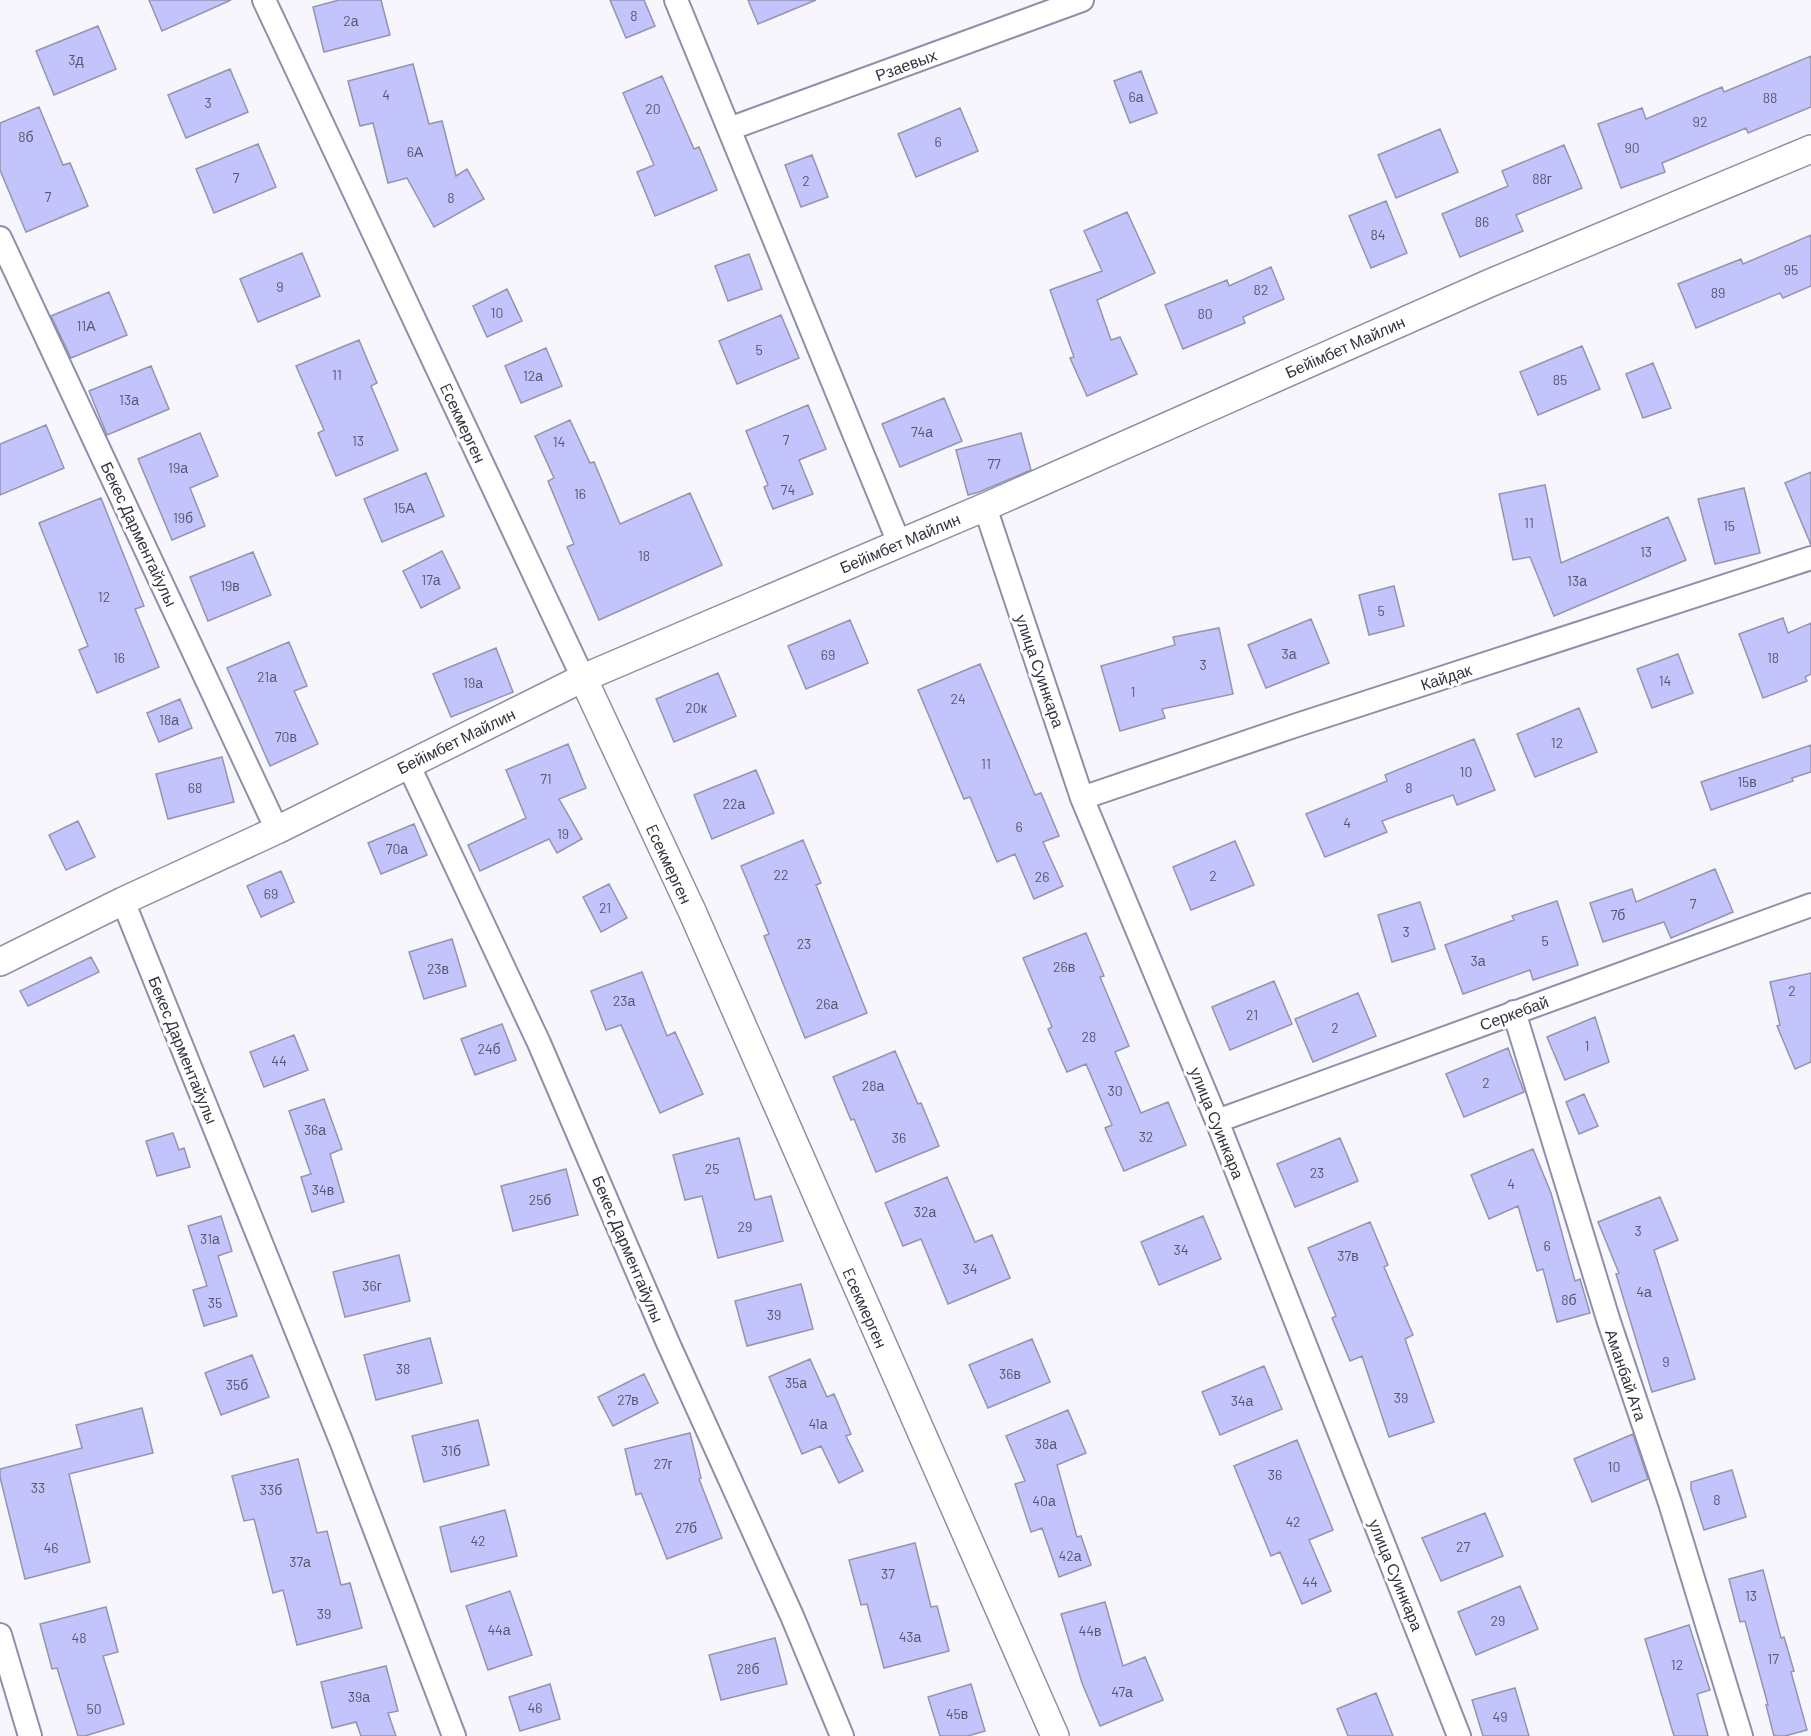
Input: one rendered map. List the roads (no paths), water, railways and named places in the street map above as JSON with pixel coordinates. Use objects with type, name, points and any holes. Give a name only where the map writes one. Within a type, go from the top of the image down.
[{"type":"street","name":"Eсекмерген","points":[[264,0],[692,911],[798,1157],[1055,1736]]},
{"type":"street","points":[[676,0],[900,543]]},
{"type":"street","name":"Рзаевых","points":[[729,129],[1082,0]]},
{"type":"street","name":"Бейімбет Майлин","points":[[0,962],[123,901],[277,830],[584,678],[985,507],[1490,283],[1811,149]]},
{"type":"street","name":"Бекес Дарментайулы","points":[[0,238],[277,830]]},
{"type":"street","name":"улица Суинкара","points":[[985,507],[1082,798],[1217,1122],[1459,1736]]},
{"type":"street","name":"Кайдак","points":[[1082,798],[1294,726],[1811,558]]},
{"type":"street","name":"Бекес Дарментайулы","points":[[408,764],[539,1043],[668,1343],[792,1616],[842,1736]]},
{"type":"street","name":"Бекес Дарментайулы","points":[[123,901],[341,1441],[454,1736]]},
{"type":"street","name":"Серкебай","points":[[1217,1122],[1811,905]]},
{"type":"street","name":"Аманбай Ата","points":[[1514,1012],[1609,1322],[1670,1503],[1741,1736]]},
{"type":"street","points":[[0,1635],[30,1736]]}]
